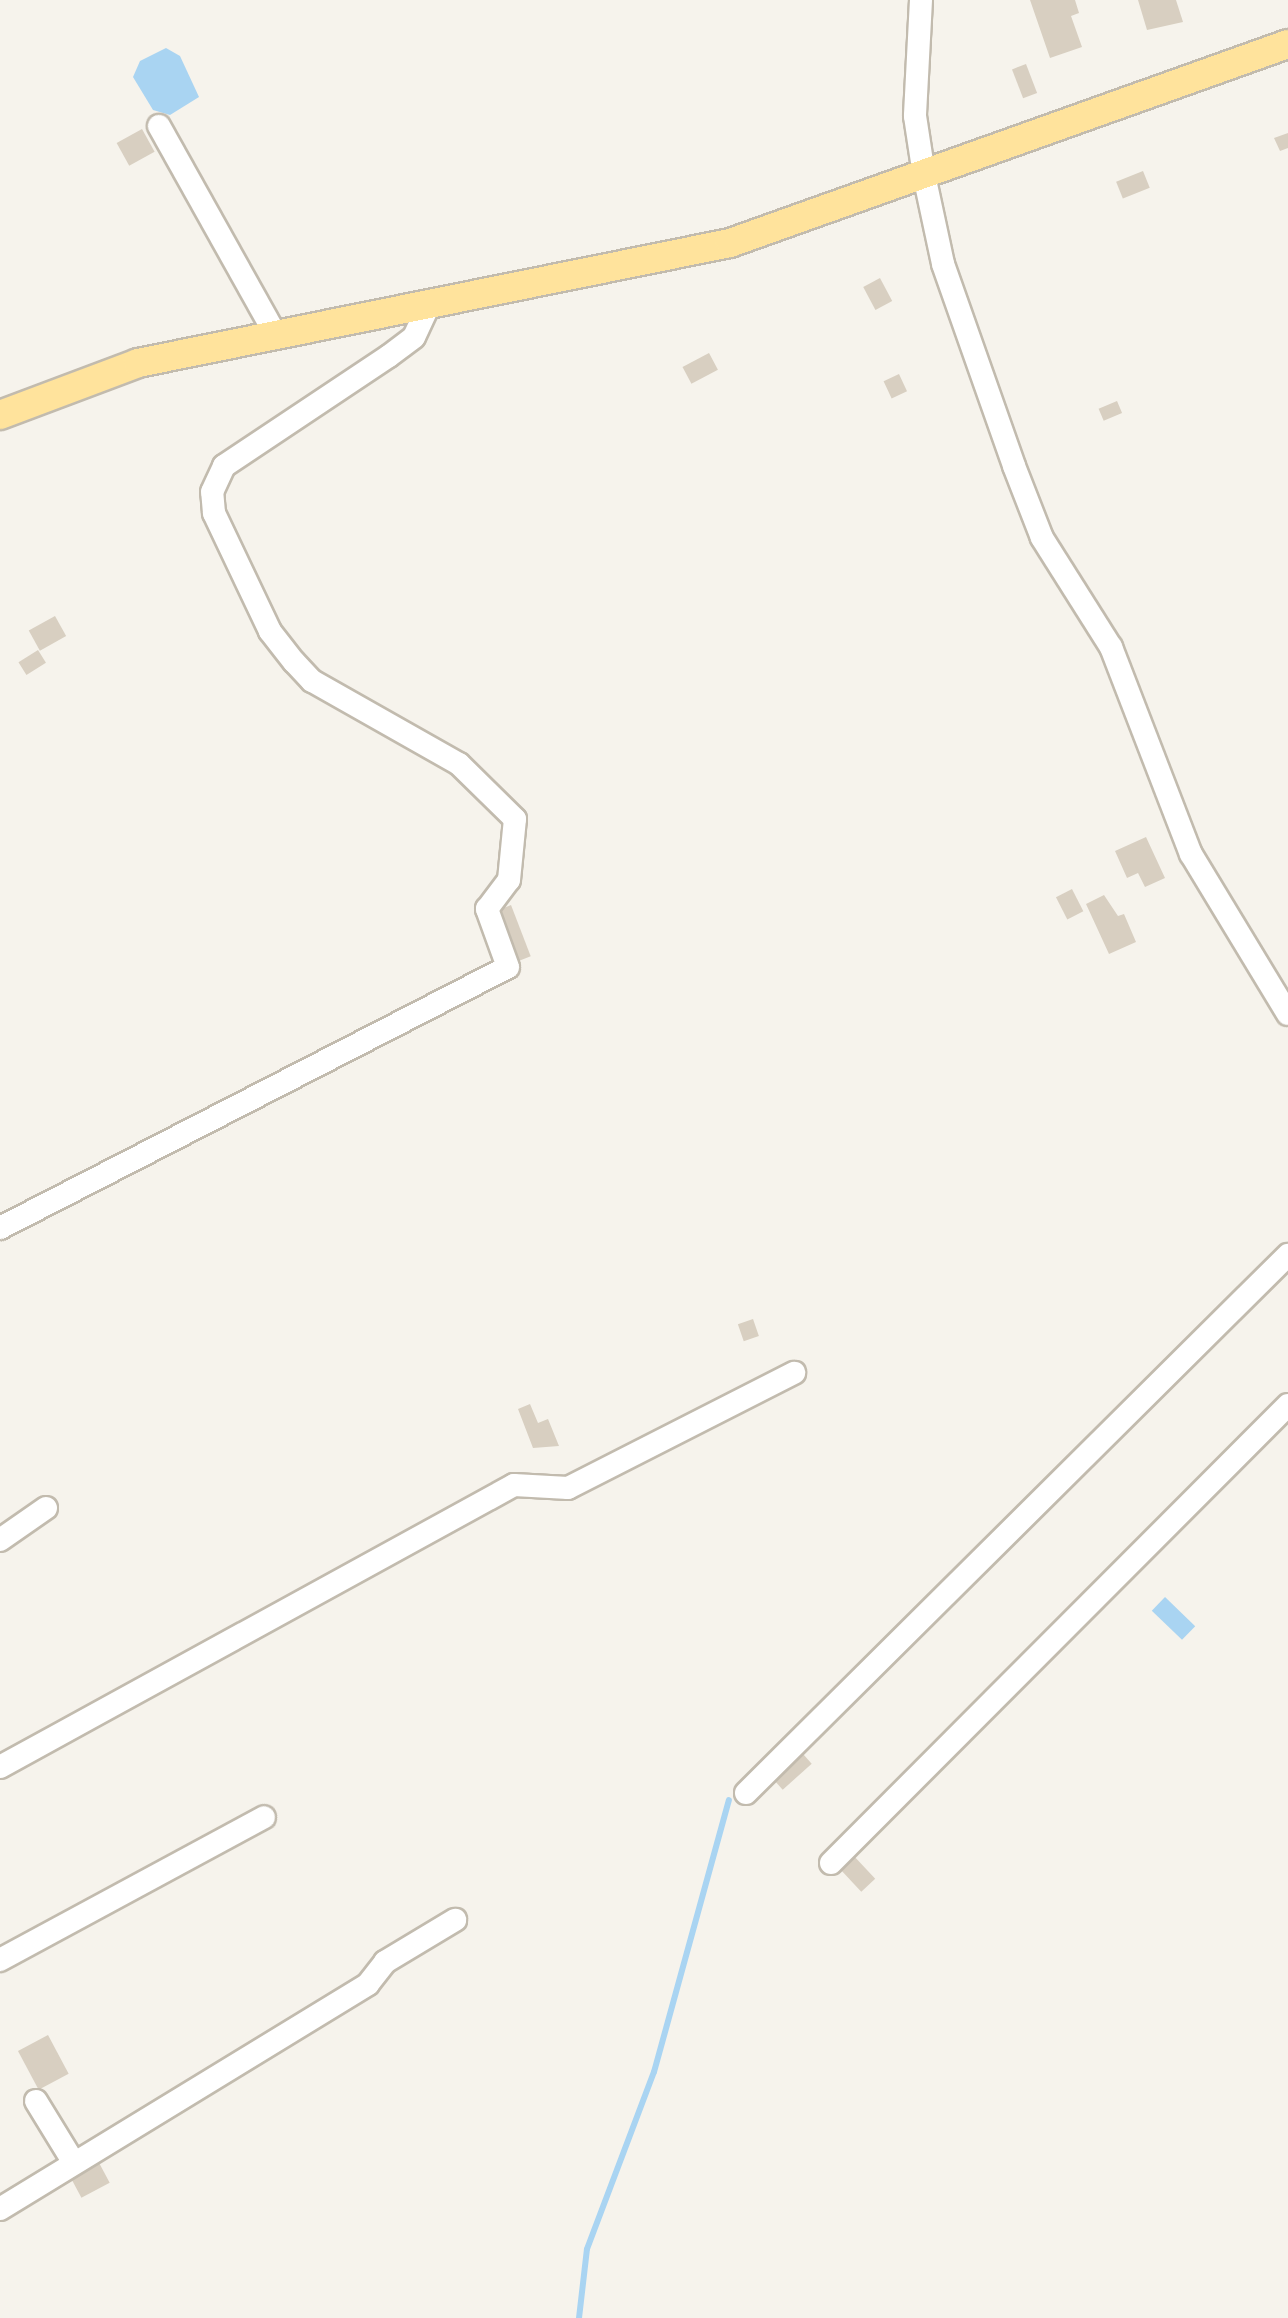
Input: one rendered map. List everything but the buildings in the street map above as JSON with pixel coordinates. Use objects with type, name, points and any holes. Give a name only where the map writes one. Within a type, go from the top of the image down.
[{"type":"main road","points":[[0,415],[138,363],[428,307],[730,243],[1288,44]]},
{"type":"street","points":[[921,0],[915,116],[943,264],[1042,538],[1111,647],[1191,854],[1288,1014]]},
{"type":"street","points":[[159,126],[276,335]]},
{"type":"street","points":[[0,1228],[508,967],[487,909],[509,880],[515,819],[459,764],[312,681],[270,631],[214,513],[212,492],[224,466],[402,347],[425,323],[428,307]]},
{"type":"street","points":[[746,1793],[1288,1255]]},
{"type":"street","points":[[0,1767],[514,1485],[568,1488],[794,1373]]},
{"type":"street","points":[[831,1863],[1288,1405]]},
{"type":"street","points":[[0,1540],[46,1508]]},
{"type":"street","points":[[0,1960],[264,1817]]},
{"type":"street","points":[[0,2209],[368,1984],[385,1962],[455,1920]]},
{"type":"street","points":[[36,2101],[74,2163]]},
{"type":"water","points":[[166,48],[180,56],[199,97],[170,115],[153,110],[133,77],[140,61]]},
{"type":"water","points":[[1165,1597],[1195,1626],[1182,1640],[1152,1611]]},
{"type":"waterway","points":[[579,2318],[587,2249],[654,2072],[729,1800]]}]
